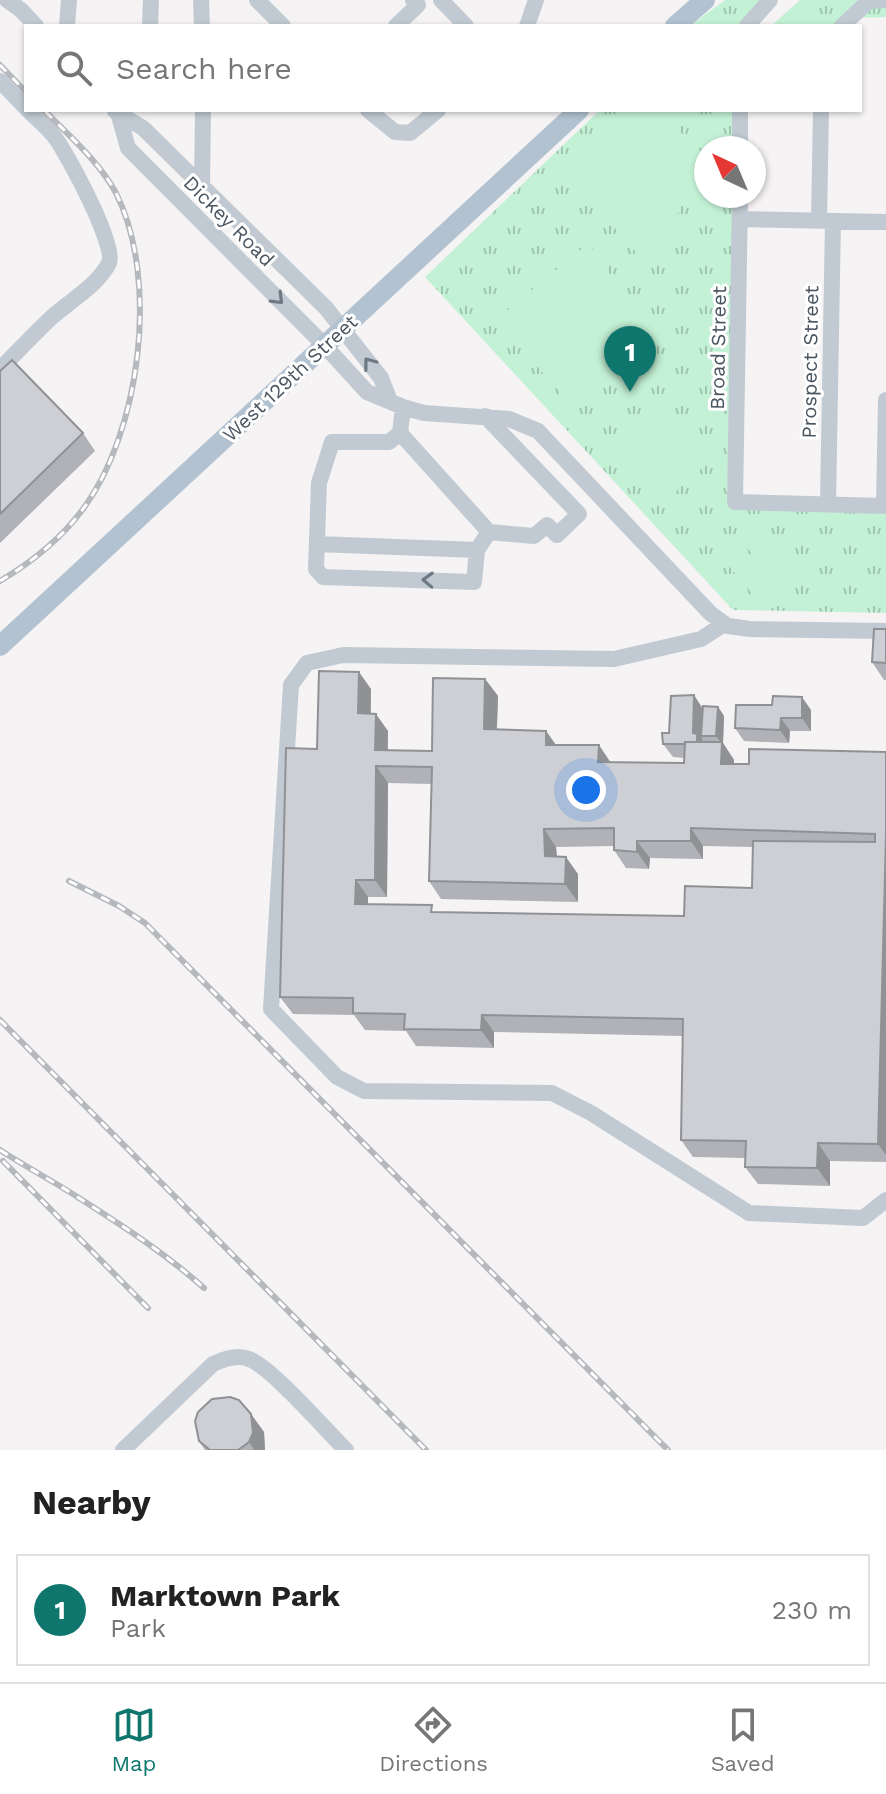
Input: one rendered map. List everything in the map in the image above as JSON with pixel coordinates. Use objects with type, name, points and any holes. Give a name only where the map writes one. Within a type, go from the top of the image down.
[{"type":"main road","points":[[664,24],[688,0]]},
{"type":"main road","points":[[677,24],[705,0]]},
{"type":"main road","name":"West 129th Street","points":[[0,646],[577,112]]},
{"type":"street","points":[[7,0],[34,24]]},
{"type":"street","points":[[67,24],[69,0]]},
{"type":"street","points":[[150,24],[151,0]]},
{"type":"street","points":[[201,0],[202,24]]},
{"type":"street","points":[[257,0],[281,24]]},
{"type":"street","points":[[398,24],[418,5],[413,0]]},
{"type":"street","points":[[528,24],[536,0]]},
{"type":"street","points":[[749,24],[770,0]]},
{"type":"street","points":[[844,24],[869,1],[886,0]]},
{"type":"street","points":[[447,2],[464,24]]},
{"type":"street","points":[[0,81],[24,106]]},
{"type":"street","points":[[0,369],[53,316],[89,287],[108,265],[112,255],[106,235],[73,167],[54,136],[30,112]]},
{"type":"street","name":"Dickey Road","points":[[119,112],[143,128],[326,308],[381,378],[396,404]]},
{"type":"street","name":"Dickey Road","points":[[119,112],[128,148],[367,392],[396,404]]},
{"type":"street","points":[[202,189],[203,112]]},
{"type":"street","points":[[376,112],[395,132],[410,133],[436,112]]},
{"type":"street","points":[[740,112],[740,136]]},
{"type":"street","name":"Prospect Street","points":[[821,112],[826,221],[828,504]]},
{"type":"street","points":[[167,153],[166,164],[175,196]]},
{"type":"street","name":"Broad Street","points":[[741,208],[735,502],[828,504]]},
{"type":"street","points":[[741,219],[886,222]]},
{"type":"street","points":[[828,504],[885,506],[886,400]]},
{"type":"street","points":[[485,416],[579,514],[557,535],[547,525],[534,536],[489,532],[400,433],[396,404],[424,413],[485,416],[509,419],[538,431],[711,614],[724,624],[750,629],[886,631]]},
{"type":"street","points":[[400,433],[389,442],[332,442],[319,483],[316,569],[323,577],[474,582],[477,550],[489,532]]},
{"type":"street","points":[[317,544],[477,550]]},
{"type":"street","points":[[724,624],[701,639],[614,659],[343,655],[307,663],[291,685],[271,1009],[337,1077],[364,1091],[552,1093],[591,1113],[749,1213],[863,1218],[886,1200]]},
{"type":"street","points":[[123,1450],[213,1364],[226,1358],[239,1357],[250,1359],[266,1370],[346,1450]]},
{"type":"green space","points":[[725,0],[763,0],[741,24],[693,24]]},
{"type":"green space","points":[[800,0],[886,0],[886,17],[857,18],[850,24],[773,24]]},
{"type":"green space","points":[[598,112],[736,112],[735,136],[694,136],[694,208],[734,208],[727,506],[886,510],[886,613],[733,610],[425,277]]},
{"type":"green space","points":[[645,112],[670,112],[681,131],[690,171],[681,208],[657,242],[640,257],[576,183],[576,171]]},
{"type":"green space","points":[[588,244],[616,287],[621,307],[621,327],[615,347],[604,366],[570,404],[503,327],[504,313]]},
{"type":"green space","points":[[660,417],[705,465],[663,503],[618,455]]},
{"type":"green space","points":[[763,530],[795,565],[777,581],[745,546]]},
{"type":"green space","points":[[743,548],[775,583],[757,599],[726,563]]},
{"type":"building","points":[[12,360],[83,433],[0,514],[0,371]]},
{"type":"building","points":[[874,629],[886,629],[886,663],[872,662]]},
{"type":"building","points":[[319,671],[359,672],[358,713],[376,714],[375,750],[432,751],[433,678],[485,679],[484,729],[546,731],[546,745],[599,745],[598,762],[684,763],[685,742],[722,742],[721,764],[749,764],[749,749],[886,752],[878,1144],[818,1143],[817,1168],[745,1167],[746,1141],[681,1140],[683,1019],[482,1015],[481,1030],[404,1029],[405,1014],[353,1013],[353,998],[280,997],[286,748],[317,749]],"holes":[[[376,766],[432,767],[429,881],[565,884],[566,857],[545,856],[544,829],[614,828],[614,850],[637,852],[637,841],[691,841],[691,828],[875,834],[875,842],[753,841],[752,888],[685,886],[684,916],[431,912],[432,905],[355,904],[356,880],[375,880]]]},
{"type":"building","points":[[694,695],[693,733],[697,734],[697,742],[663,744],[662,733],[669,733],[671,696]]},
{"type":"building","points":[[773,696],[802,697],[802,718],[781,718],[780,730],[735,728],[736,705],[772,705]]},
{"type":"building","points":[[703,706],[718,707],[716,736],[701,736]]},
{"type":"building","points":[[230,1397],[239,1400],[251,1414],[253,1433],[249,1442],[238,1450],[210,1450],[199,1441],[195,1421],[198,1412],[212,1399]]},
{"type":"railway","points":[[0,65],[24,90]]},
{"type":"railway","points":[[0,581],[56,540],[83,509],[103,477],[130,398],[137,355],[140,311],[130,229],[109,181],[46,112]]},
{"type":"railway","points":[[69,881],[145,923],[668,1450]]},
{"type":"railway","points":[[0,1020],[426,1450]]},
{"type":"railway","points":[[0,1150],[128,1230],[204,1288]]},
{"type":"railway","points":[[3,1161],[148,1308]]},
{"type":"place","name":"Marktown Park","points":[[630,392]]}]
